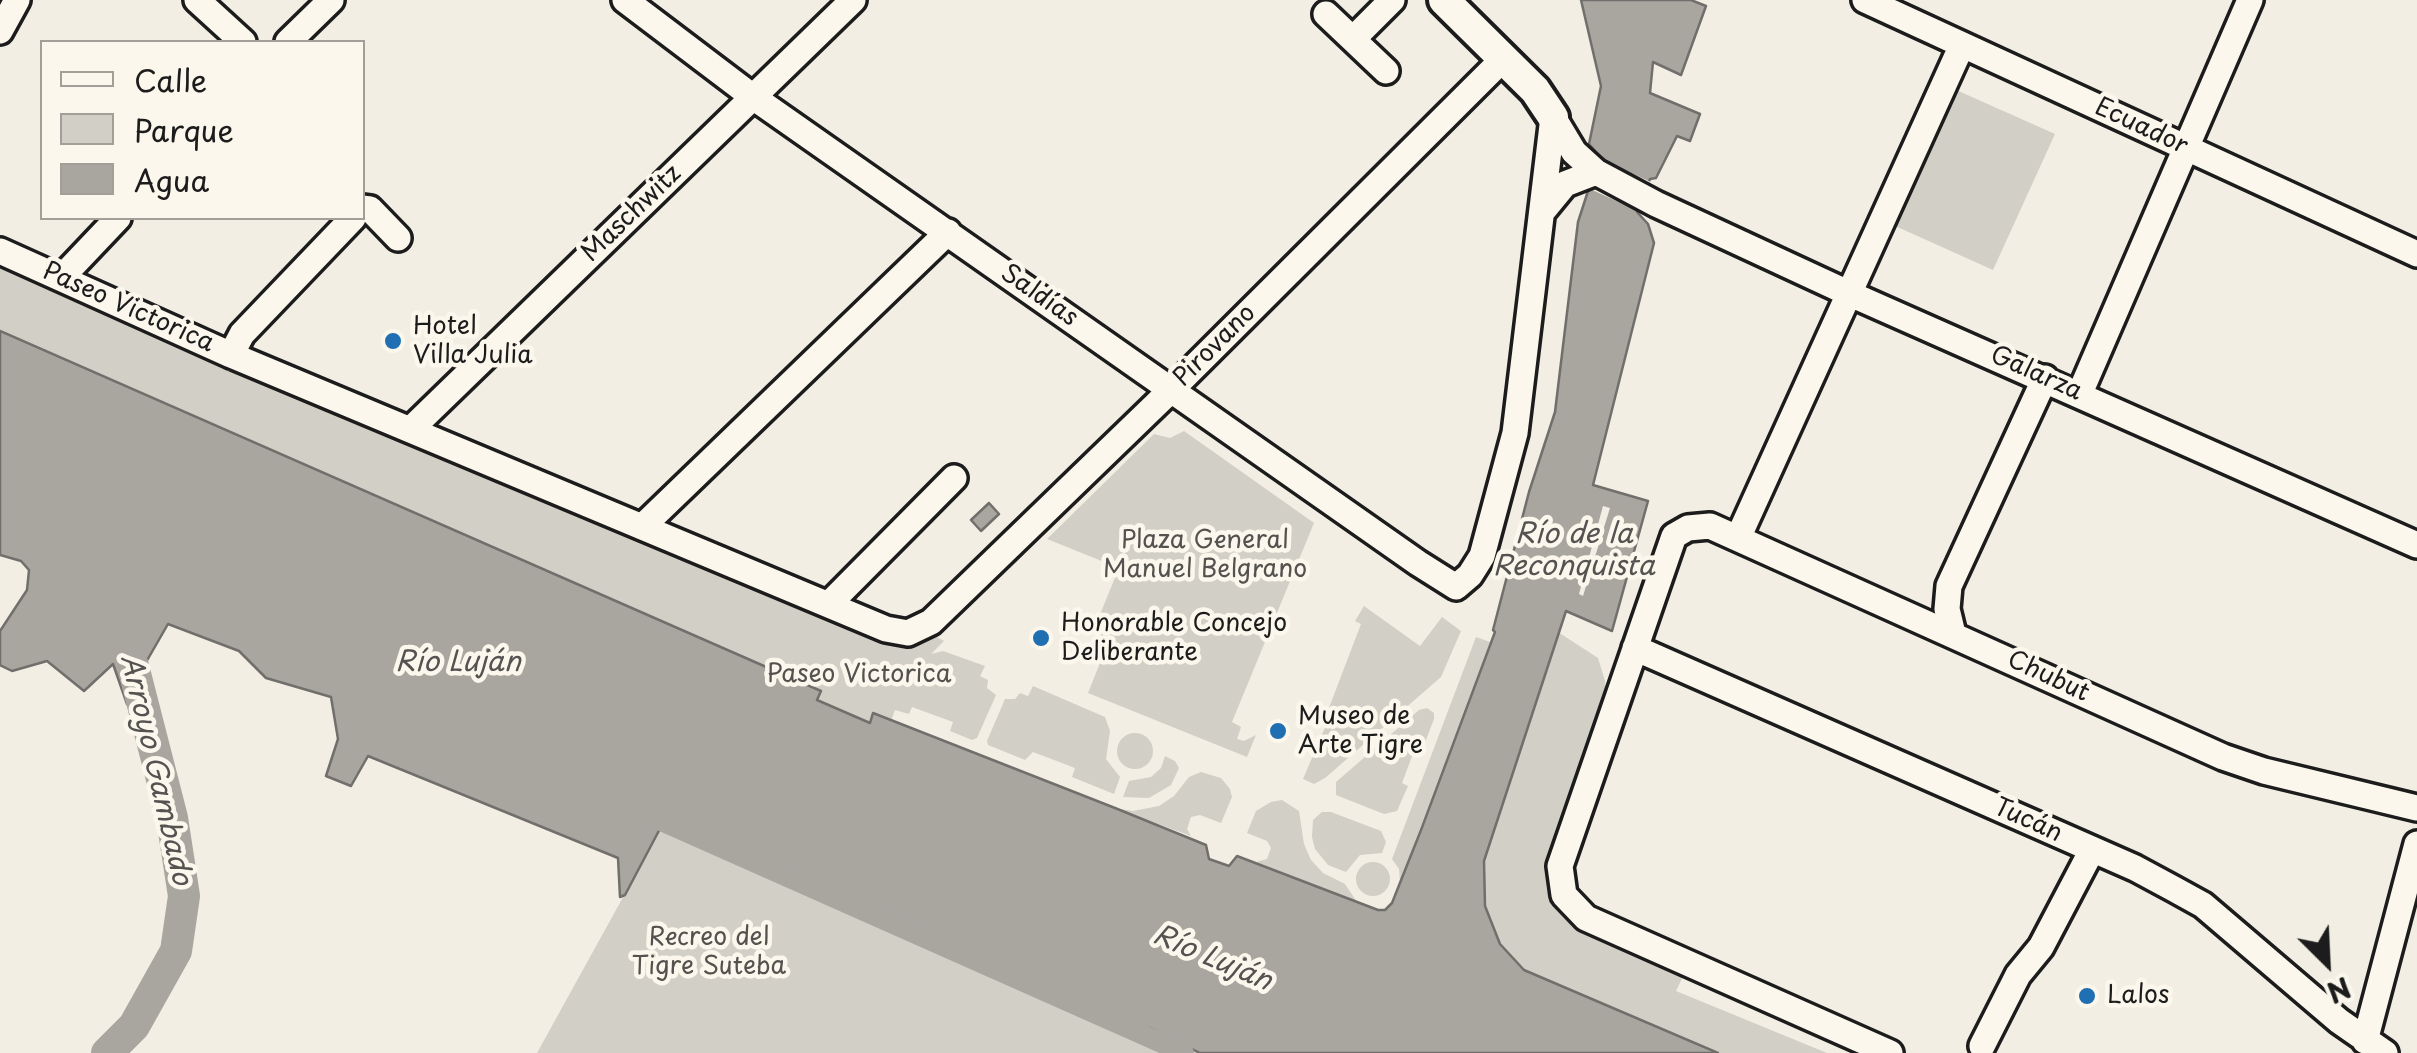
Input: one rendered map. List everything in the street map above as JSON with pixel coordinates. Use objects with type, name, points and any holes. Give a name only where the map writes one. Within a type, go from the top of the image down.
[{"type":"main road","points":[[1444,0],[1535,90],[1554,117]]},
{"type":"street","points":[[0,31],[17,0]]},
{"type":"street","points":[[197,0],[242,40]]},
{"type":"street","points":[[290,40],[331,0]]},
{"type":"street","name":"Saldías","points":[[625,0],[753,96],[1418,564],[1456,586],[1470,575],[1482,556],[1515,433],[1542,212]]},
{"type":"street","name":"Maschwitz","points":[[410,428],[853,0]]},
{"type":"street","points":[[1354,38],[1392,0]]},
{"type":"street","name":"Ecuador","points":[[1866,0],[2417,254]]},
{"type":"street","points":[[2080,394],[2250,0]]},
{"type":"street","points":[[1326,14],[1386,71]]},
{"type":"street","points":[[1738,538],[1962,45]]},
{"type":"street","name":"Pirovano","points":[[921,629],[1172,389],[1503,58]]},
{"type":"street","points":[[1542,212],[1565,184],[1596,172],[1574,152],[1554,117]]},
{"type":"street","points":[[1542,212],[1554,117]]},
{"type":"street","name":"Galarza","points":[[1596,172],[1848,293],[2417,544]]},
{"type":"street","points":[[365,208],[370,208],[398,238]]},
{"type":"street","points":[[62,276],[116,220]]},
{"type":"street","points":[[231,355],[242,334],[351,220]]},
{"type":"street","points":[[642,528],[948,232]]},
{"type":"street","name":"Paseo Victorica","points":[[0,251],[231,355],[886,629],[921,629]]},
{"type":"street","points":[[1953,634],[1947,609],[1950,586],[2045,378]]},
{"type":"street","points":[[829,604],[954,478]]},
{"type":"street","name":"Chubut","points":[[1636,648],[1674,536],[1688,528],[1710,526],[2223,757],[2264,771],[2417,808]]},
{"type":"street","points":[[1636,648],[1560,866],[1564,895],[1586,918],[1890,1053]]},
{"type":"street","name":"Tucán","points":[[1636,648],[2092,850],[2203,905],[2375,1047]]},
{"type":"street","points":[[2375,1047],[2417,844]]},
{"type":"street","points":[[1982,1046],[2018,975],[2041,947],[2092,850]]},
{"type":"green space","points":[[1954,89],[2055,134],[1993,270],[1893,225]]},
{"type":"green space","name":"Paseo Victorica","points":[[0,265],[890,644],[910,647],[935,636],[944,641],[931,654],[943,651],[985,666],[980,676],[988,680],[987,688],[996,695],[977,738],[972,740],[950,731],[953,722],[912,707],[909,714],[895,710],[891,721],[874,714],[869,723],[817,701],[820,691],[0,331]]},
{"type":"green space","name":"Plaza General Manuel Belgrano","points":[[1184,431],[1314,523],[1232,722],[1241,727],[1237,739],[1244,741],[1256,735],[1247,757],[1088,693],[1100,663],[1091,659],[1109,616],[1101,612],[1119,568],[1047,539],[1154,434],[1170,438]]},
{"type":"green space","points":[[1364,606],[1420,646],[1442,617],[1461,631],[1441,677],[1314,784],[1303,779],[1327,723],[1324,721],[1361,624],[1355,621]]},
{"type":"green space","points":[[1558,632],[1598,658],[1605,690],[1548,862],[1548,890],[1556,906],[1583,928],[1685,972],[1676,991],[1827,1053],[1718,1053],[1524,970],[1500,944],[1485,906],[1484,862]]},
{"type":"green space","points":[[1476,637],[1490,642],[1400,882],[1399,869],[1392,859]]},
{"type":"green space","points":[[1033,686],[1105,717],[1110,731],[1106,759],[1120,777],[1114,794],[1072,777],[1075,768],[1033,752],[1025,760],[988,745],[1005,699],[1015,699],[1020,693],[1028,696]]},
{"type":"green space","points":[[1427,708],[1434,713],[1434,719],[1424,745],[1417,743],[1402,783],[1408,786],[1397,811],[1384,814],[1336,795],[1336,782],[1419,710]]},
{"type":"green space","points":[[1135,733],[1148,738],[1153,751],[1148,764],[1135,769],[1122,764],[1117,751],[1122,738]]},
{"type":"green space","points":[[1165,756],[1179,768],[1171,785],[1149,798],[1123,797],[1129,781],[1151,777],[1161,768]]},
{"type":"green space","points":[[1201,772],[1221,778],[1232,797],[1221,823],[1200,815],[1191,817],[1187,829],[1191,836],[1115,808],[1133,811],[1159,806],[1174,796],[1189,777]]},
{"type":"green space","points":[[1282,800],[1299,811],[1311,860],[1323,873],[1345,884],[1357,902],[1256,862],[1267,859],[1271,848],[1267,841],[1247,833],[1256,811]]},
{"type":"green space","points":[[1322,812],[1381,831],[1386,842],[1382,853],[1360,855],[1346,872],[1328,865],[1315,849],[1312,837],[1313,820]]},
{"type":"green space","name":"Recreo del Tigre Suteba","points":[[664,823],[673,823],[812,887],[829,886],[936,941],[1103,1013],[1152,1029],[1200,1053],[537,1053]]},
{"type":"green space","points":[[1373,862],[1385,867],[1390,879],[1385,891],[1373,896],[1361,891],[1356,879],[1361,867]]},
{"type":"water","name":"Río Luján","points":[[1581,0],[1691,0],[1706,6],[1681,75],[1653,62],[1650,93],[1700,114],[1690,141],[1677,136],[1656,178],[1650,179],[1637,212],[1648,224],[1654,243],[1593,485],[1648,501],[1612,631],[1566,611],[1484,861],[1485,906],[1500,944],[1524,970],[1718,1053],[1200,1053],[1152,1029],[1103,1013],[936,941],[829,886],[813,887],[673,823],[663,823],[625,895],[620,897],[618,858],[368,756],[351,786],[326,776],[338,739],[331,697],[266,678],[239,651],[168,624],[145,664],[154,712],[127,704],[113,664],[84,691],[47,661],[12,671],[0,665],[0,631],[27,590],[29,570],[21,561],[0,555],[0,331],[821,691],[817,700],[870,723],[873,713],[1115,808],[1206,845],[1209,859],[1229,866],[1237,856],[1385,910],[1392,903],[1421,830],[1495,632],[1529,492],[1555,412],[1578,222],[1588,191],[1596,186],[1602,159],[1589,144],[1601,86]]},
{"type":"water","points":[[989,503],[999,514],[981,531],[971,520]]},
{"type":"pier","points":[[1602,160],[1653,183],[1643,211],[1647,215],[1588,188]]},
{"type":"pier","points":[[1603,506],[1610,508],[1583,596],[1579,594]]},
{"type":"waterway","name":"Arroyo Gambado","points":[[107,1053],[134,1026],[176,951],[184,896],[172,818],[133,666]]},
{"type":"waterway","points":[[639,811],[1184,1053]]},
{"type":"place","name":"Hotel Villa Julia","points":[[393,341]]},
{"type":"place","name":"Honorable Concejo Deliberante","points":[[1041,638]]},
{"type":"place","name":"Museo de Arte Tigre","points":[[1278,731]]},
{"type":"place","name":"Lalos","points":[[2087,996]]},
{"type":"water label","name":"Río de la Reconquista","points":[[1574,551]]}]
